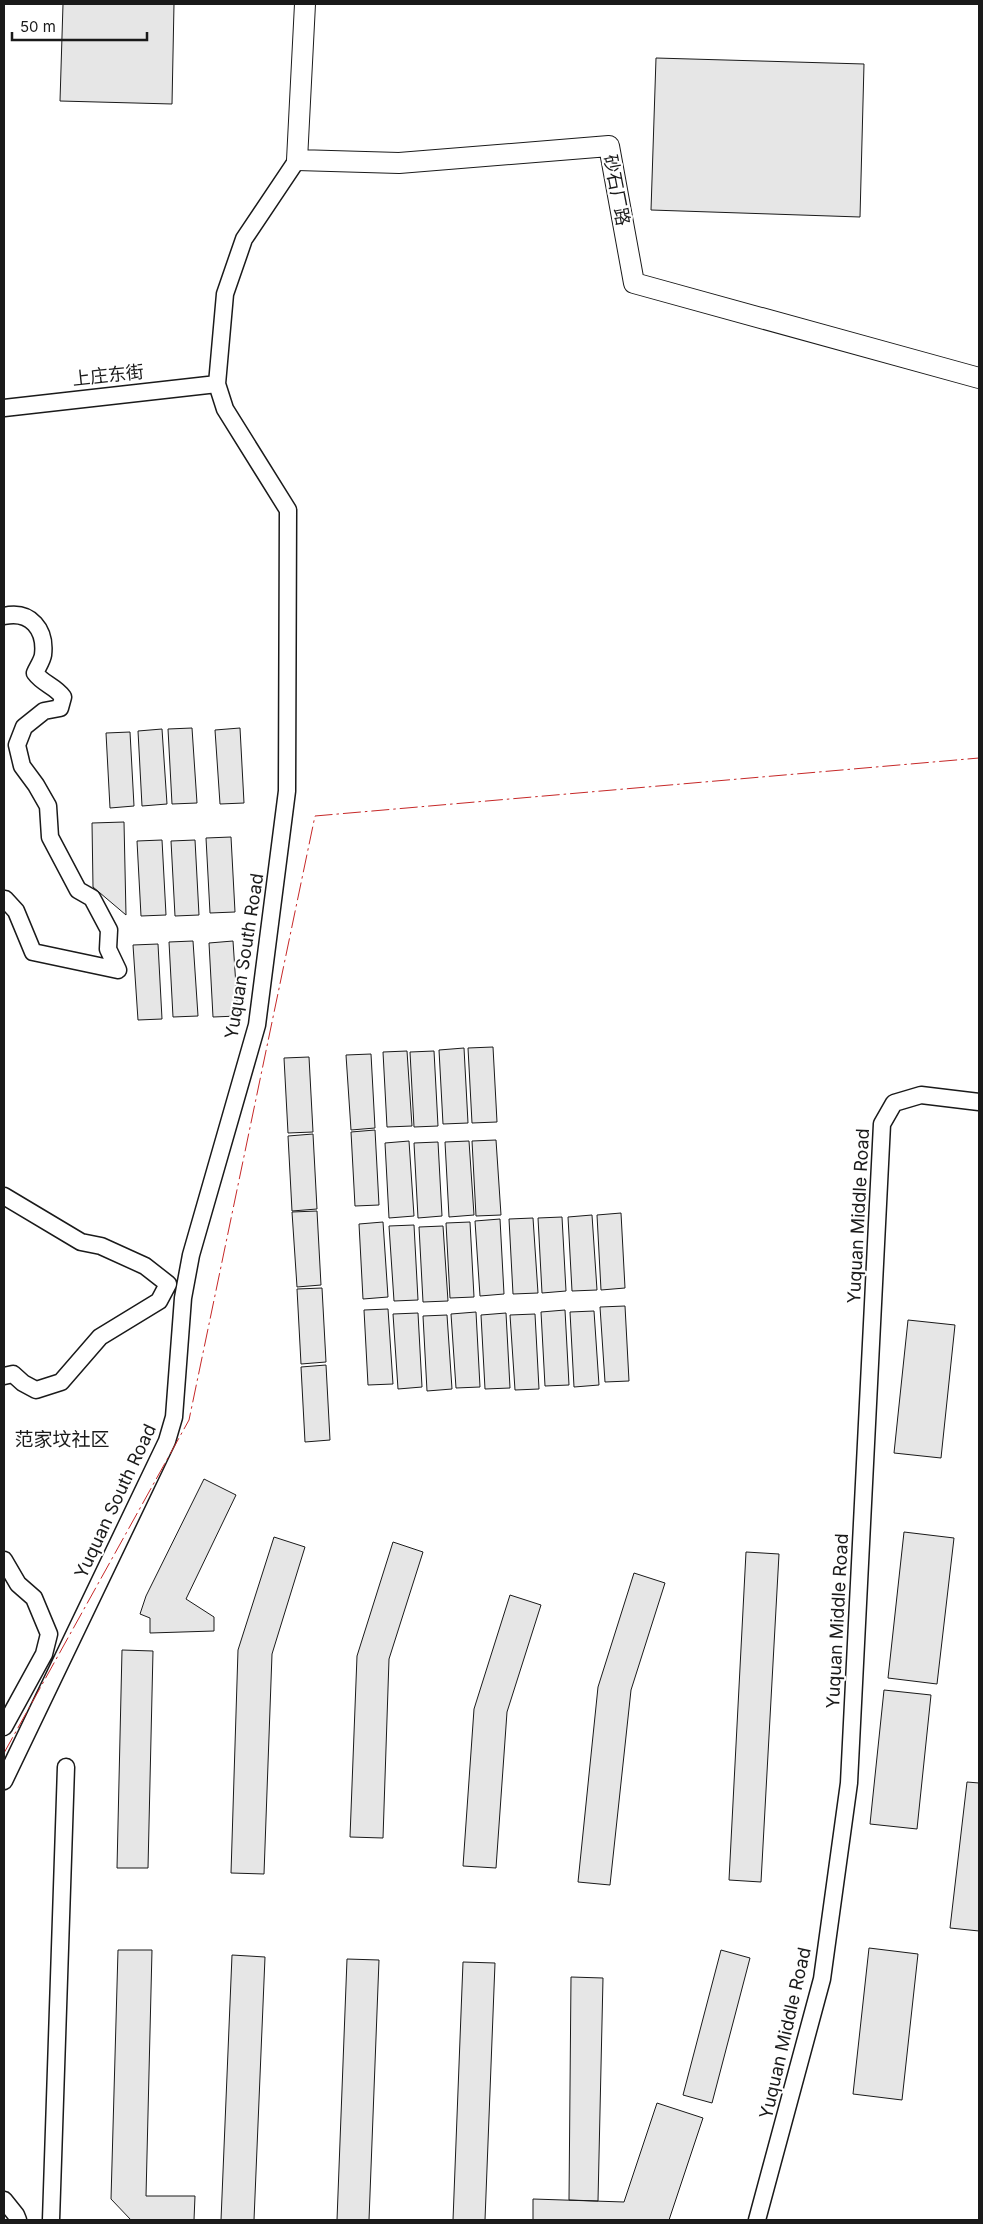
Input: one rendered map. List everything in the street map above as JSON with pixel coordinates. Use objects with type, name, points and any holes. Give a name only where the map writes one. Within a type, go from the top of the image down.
[{"type":"street","points":[[297,160],[305,4]]},
{"type":"street","name":"砂石厂路","points":[[297,160],[399,163],[609,146],[634,283],[979,378]]},
{"type":"street","name":"Yuquan South Road","points":[[4,1781],[167,1441],[174,1417],[183,1298],[191,1255],[257,1025],[287,791],[288,510],[225,409],[217,384],[224,294],[244,239],[297,160]]},
{"type":"street","name":"上庄东街","points":[[4,408],[217,384]]},
{"type":"street","points":[[4,616],[23,617],[35,622],[42,635],[43,657],[35,673],[42,682],[58,689],[63,697],[60,708],[44,710],[24,727],[17,745],[22,766],[48,806],[50,837],[78,890],[92,898],[109,930],[108,949],[118,970],[33,952],[16,911],[4,900]]},
{"type":"street","name":"Yuquan Middle Road","points":[[757,2220],[822,1979],[849,1783],[882,1124],[894,1103],[921,1095],[979,1102]]},
{"type":"street","points":[[4,1196],[81,1242],[101,1246],[146,1266],[168,1284],[159,1301],[100,1337],[61,1382],[36,1390],[22,1383],[13,1374],[4,1376]]},
{"type":"street","points":[[4,1560],[18,1584],[34,1598],[49,1634],[44,1654],[4,1727]]},
{"type":"street","points":[[51,2220],[66,1767]]},
{"type":"street","points":[[4,2200],[18,2220]]},
{"type":"building","points":[[63,4],[174,4],[172,104],[60,101]]},
{"type":"building","points":[[656,58],[864,64],[860,217],[651,210]]},
{"type":"building","points":[[192,728],[197,803],[172,804],[168,729]]},
{"type":"building","points":[[240,728],[244,803],[220,804],[215,730]]},
{"type":"building","points":[[162,729],[167,804],[142,806],[138,731]]},
{"type":"building","points":[[130,732],[134,806],[110,808],[106,733]]},
{"type":"building","points":[[124,822],[126,915],[93,887],[92,823]]},
{"type":"building","points":[[231,837],[235,912],[210,913],[206,838]]},
{"type":"building","points":[[162,840],[166,915],[141,916],[137,841]]},
{"type":"building","points":[[195,840],[199,915],[175,916],[171,841]]},
{"type":"building","points":[[193,941],[198,1016],[173,1017],[169,942]]},
{"type":"building","points":[[233,941],[238,1016],[213,1017],[209,943]]},
{"type":"building","points":[[158,944],[162,1019],[138,1020],[133,945]]},
{"type":"building","points":[[493,1047],[497,1122],[472,1123],[468,1048]]},
{"type":"building","points":[[464,1048],[468,1123],[443,1124],[439,1050]]},
{"type":"building","points":[[407,1051],[412,1126],[387,1127],[383,1052]]},
{"type":"building","points":[[434,1051],[438,1126],[414,1127],[410,1052]]},
{"type":"building","points":[[371,1054],[375,1128],[351,1130],[346,1055]]},
{"type":"building","points":[[309,1057],[313,1132],[288,1133],[284,1058]]},
{"type":"building","points":[[375,1130],[379,1205],[355,1206],[351,1132]]},
{"type":"building","points":[[313,1134],[317,1209],[292,1211],[288,1136]]},
{"type":"building","points":[[496,1140],[501,1215],[476,1216],[472,1141]]},
{"type":"building","points":[[409,1141],[414,1216],[389,1218],[385,1143]]},
{"type":"building","points":[[469,1141],[474,1215],[449,1217],[445,1142]]},
{"type":"building","points":[[438,1142],[442,1216],[418,1218],[414,1143]]},
{"type":"building","points":[[317,1211],[321,1285],[297,1287],[292,1212]]},
{"type":"building","points":[[621,1213],[625,1288],[601,1290],[597,1215]]},
{"type":"building","points":[[592,1215],[597,1290],[572,1291],[568,1217]]},
{"type":"building","points":[[562,1217],[566,1291],[542,1293],[538,1218]]},
{"type":"building","points":[[533,1218],[538,1293],[513,1294],[509,1219]]},
{"type":"building","points":[[500,1219],[504,1294],[480,1296],[475,1221]]},
{"type":"building","points":[[383,1222],[388,1297],[363,1299],[359,1224]]},
{"type":"building","points":[[470,1222],[474,1297],[450,1298],[446,1223]]},
{"type":"building","points":[[414,1225],[418,1300],[394,1301],[389,1226]]},
{"type":"building","points":[[443,1226],[448,1301],[423,1302],[419,1227]]},
{"type":"building","points":[[322,1288],[326,1362],[301,1364],[297,1289]]},
{"type":"building","points":[[625,1306],[629,1381],[605,1382],[600,1307]]},
{"type":"building","points":[[388,1309],[393,1384],[368,1385],[364,1310]]},
{"type":"building","points":[[565,1310],[569,1385],[545,1386],[541,1312]]},
{"type":"building","points":[[594,1311],[599,1385],[574,1387],[570,1312]]},
{"type":"building","points":[[476,1312],[480,1387],[456,1388],[451,1314]]},
{"type":"building","points":[[418,1313],[422,1387],[398,1389],[393,1314]]},
{"type":"building","points":[[506,1313],[510,1388],[485,1389],[481,1315]]},
{"type":"building","points":[[535,1314],[539,1389],[515,1390],[510,1315]]},
{"type":"building","points":[[447,1315],[452,1389],[427,1391],[423,1316]]},
{"type":"building","points":[[908,1320],[955,1325],[941,1458],[894,1453]]},
{"type":"building","points":[[326,1365],[330,1440],[305,1442],[301,1367]]},
{"type":"building","points":[[204,1479],[236,1495],[186,1599],[214,1617],[214,1631],[150,1633],[150,1618],[140,1614],[146,1596]]},
{"type":"building","points":[[904,1532],[954,1538],[937,1684],[888,1678]]},
{"type":"building","points":[[274,1537],[305,1547],[272,1654],[264,1874],[231,1873],[238,1650]]},
{"type":"building","points":[[393,1542],[423,1552],[389,1659],[383,1838],[350,1837],[357,1656]]},
{"type":"building","points":[[746,1552],[779,1554],[761,1882],[729,1880]]},
{"type":"building","points":[[634,1573],[665,1583],[631,1690],[610,1885],[578,1882],[598,1687]]},
{"type":"building","points":[[510,1595],[541,1605],[507,1712],[496,1868],[463,1866],[474,1709]]},
{"type":"building","points":[[122,1650],[153,1651],[148,1868],[117,1868]]},
{"type":"building","points":[[884,1690],[931,1695],[917,1829],[870,1824]]},
{"type":"building","points":[[967,1782],[979,1783],[979,1931],[950,1928]]},
{"type":"building","points":[[869,1948],[918,1954],[902,2100],[853,2094]]},
{"type":"building","points":[[118,1950],[152,1950],[146,2196],[195,2196],[194,2220],[131,2220],[111,2199]]},
{"type":"building","points":[[721,1950],[750,1958],[712,2103],[683,2095]]},
{"type":"building","points":[[232,1955],[265,1957],[254,2220],[221,2220]]},
{"type":"building","points":[[347,1959],[379,1960],[369,2220],[337,2220]]},
{"type":"building","points":[[463,1962],[495,1963],[485,2220],[453,2220]]},
{"type":"building","points":[[571,1977],[603,1978],[598,2201],[569,2200]]},
{"type":"building","points":[[657,2103],[703,2118],[669,2220],[533,2220],[533,2199],[624,2202]]},
{"type":"power","points":[[4,1753],[189,1420],[315,816],[979,758]]},
{"type":"district","name":"范家坟社区","points":[[62,1439]]}]
